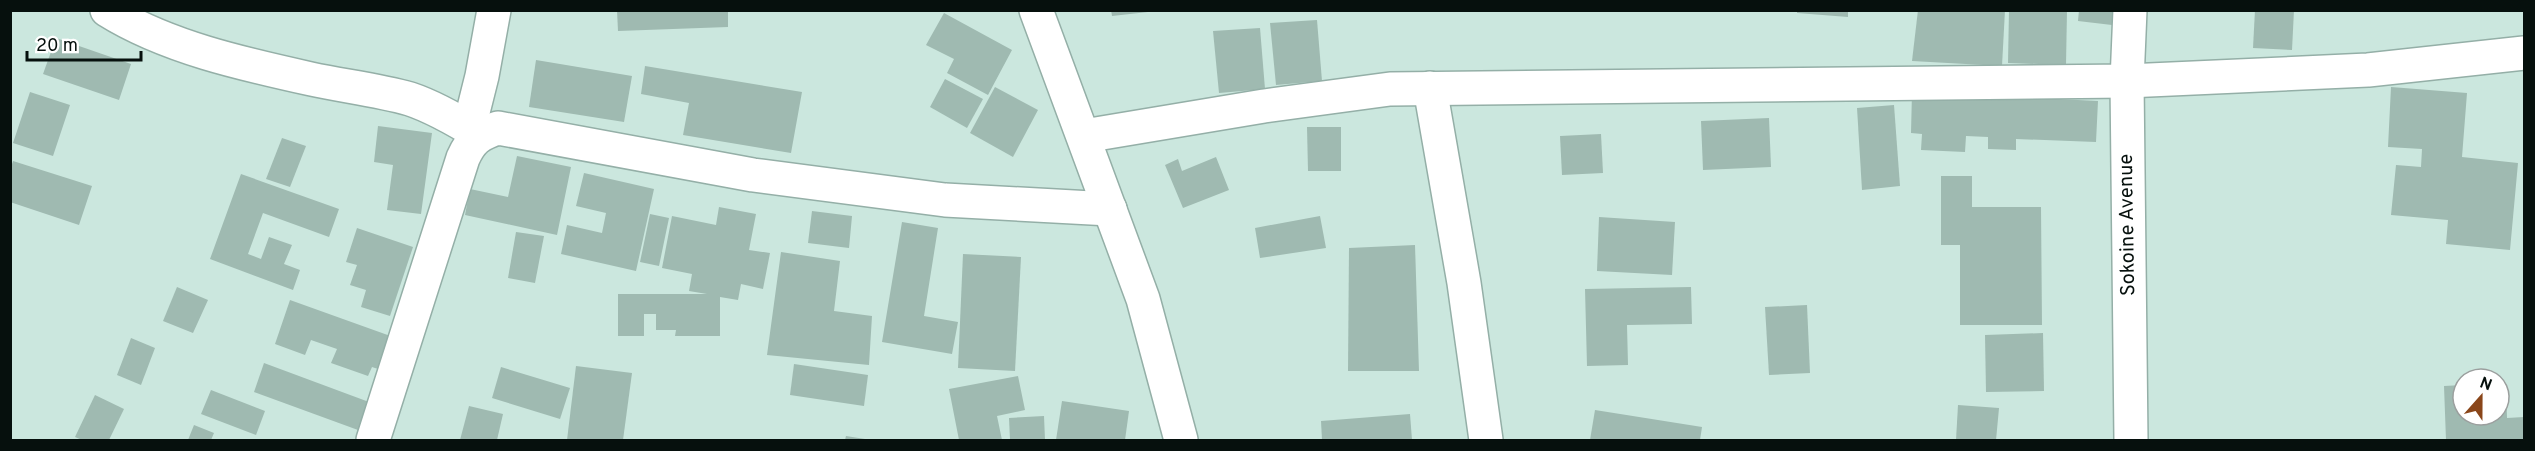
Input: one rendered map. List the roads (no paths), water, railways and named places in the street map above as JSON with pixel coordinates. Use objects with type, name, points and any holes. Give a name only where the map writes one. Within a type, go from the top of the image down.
[{"type":"street","points":[[107,10],[120,19],[178,42],[242,62],[410,99],[474,131],[498,128],[753,175],[945,200],[1110,209]]},
{"type":"street","points":[[373,441],[463,158],[474,131],[494,10]]},
{"type":"street","points":[[1036,10],[1143,300],[1181,441]]},
{"type":"street","name":"Sokoine Avenue","points":[[2130,10],[2127,81],[2131,441]]},
{"type":"street","points":[[1084,136],[1276,104],[1390,89],[2127,81],[2368,70],[2524,53]]},
{"type":"street","points":[[1430,88],[1464,283],[1486,441]]}]
